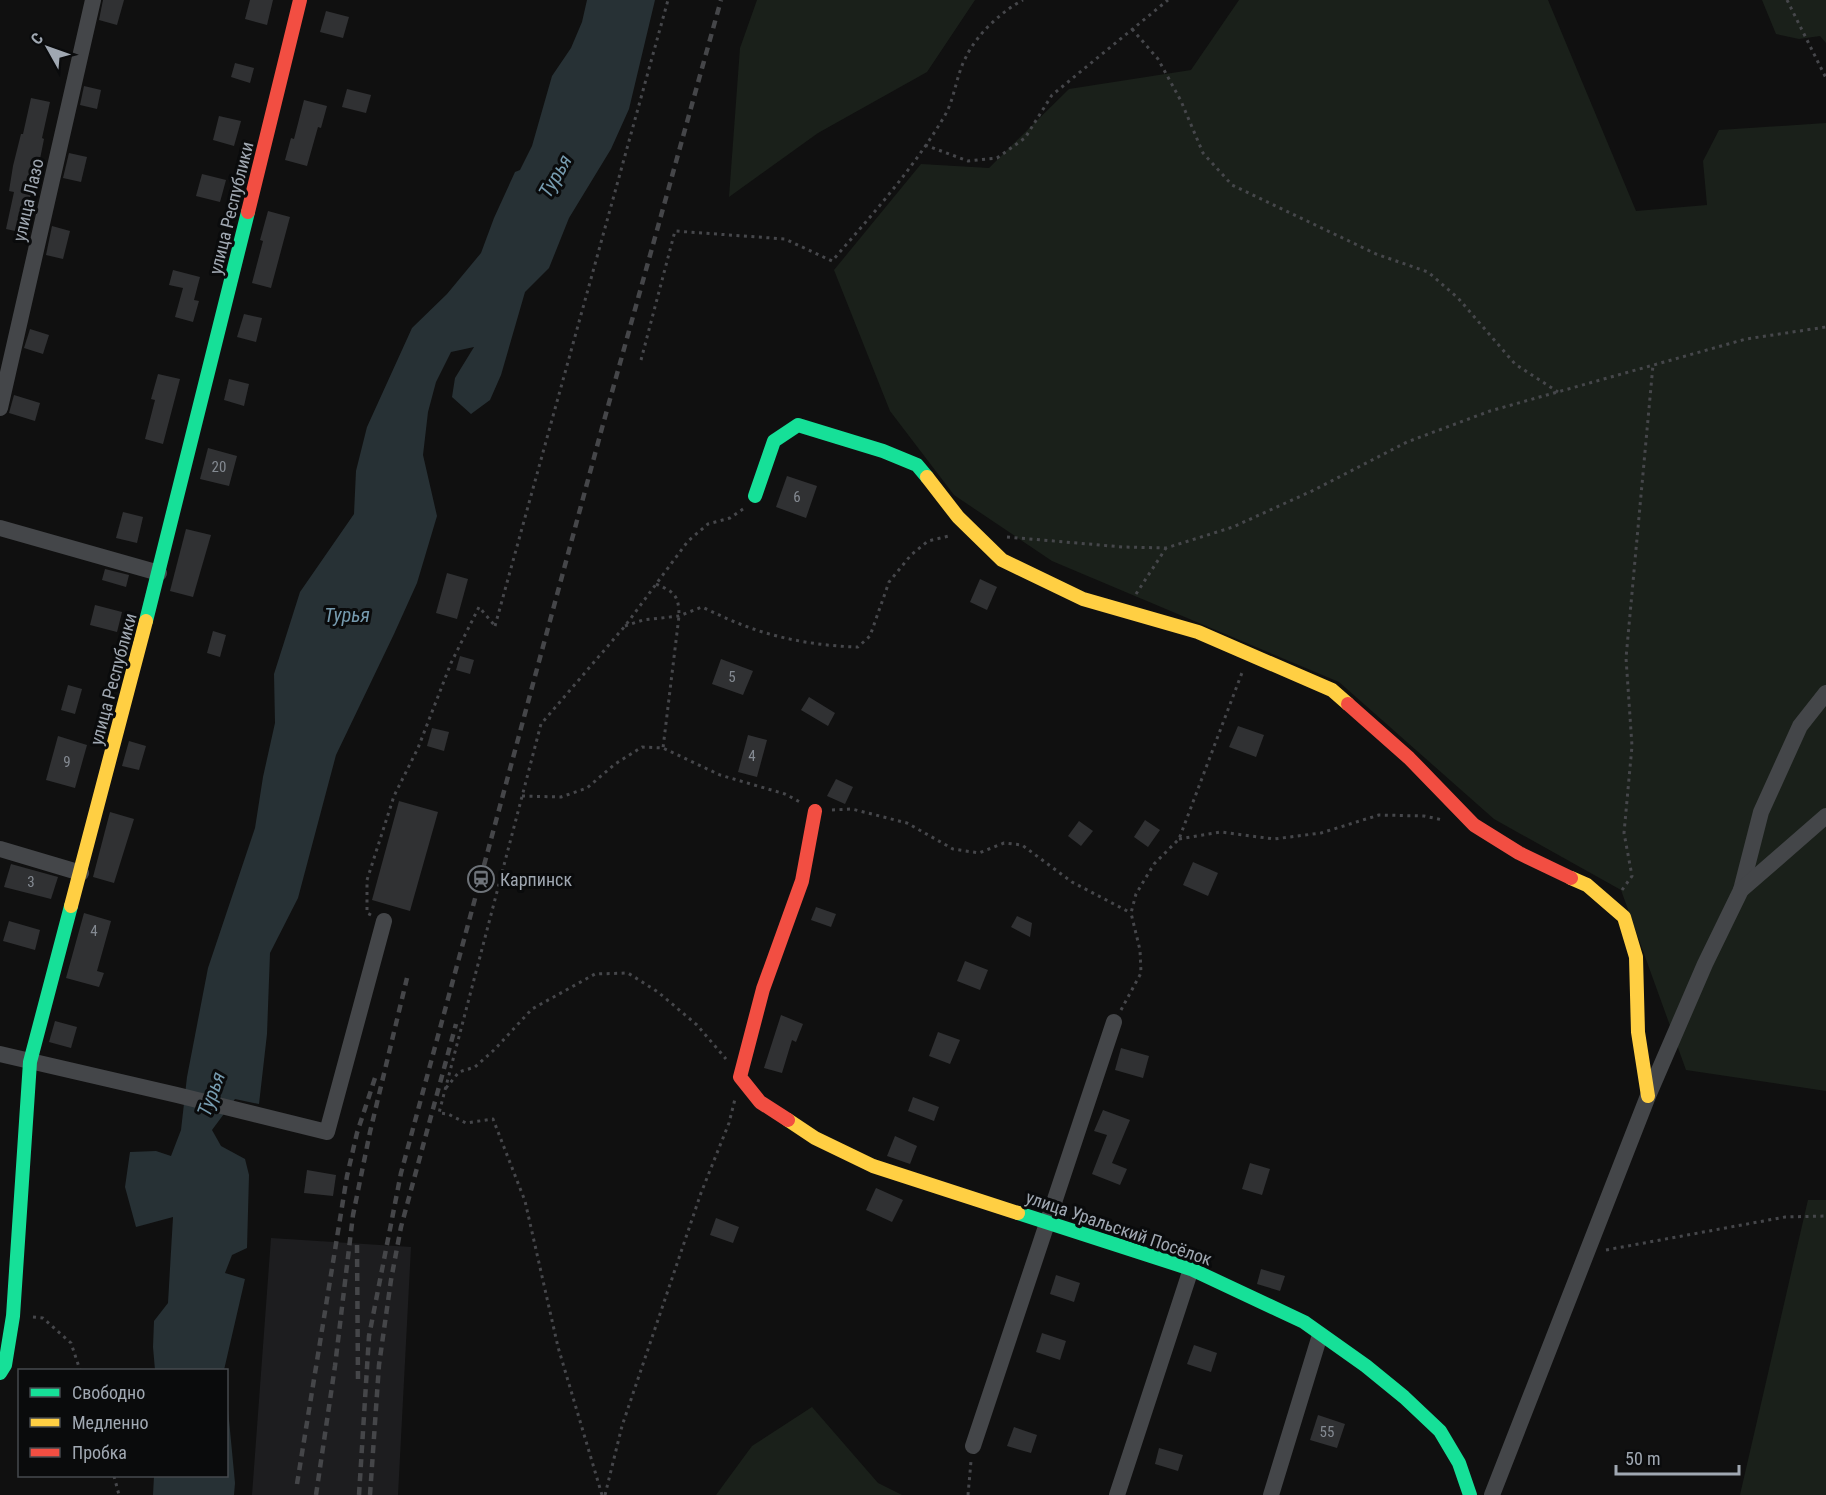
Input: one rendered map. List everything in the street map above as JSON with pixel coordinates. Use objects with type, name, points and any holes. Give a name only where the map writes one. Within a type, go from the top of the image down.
[{"type":"street","name":"улица Лазо","points":[[0,408],[93,0]]},
{"type":"street","name":"улица Республики","points":[[0,1373],[5,1365],[13,1316],[30,1062],[159,573],[300,0]]},
{"type":"street","points":[[755,496],[774,441],[798,425],[883,451],[917,465],[958,517],[1002,561],[1083,599],[1197,632],[1332,690],[1408,758],[1474,825],[1519,853],[1587,885],[1624,917],[1636,957],[1638,1032],[1648,1096]]},
{"type":"street","points":[[0,528],[159,573]]},
{"type":"street","points":[[1492,1495],[1648,1096],[1705,964],[1741,890],[1761,812],[1800,726],[1826,693]]},
{"type":"street","points":[[740,1077],[763,989],[802,881],[815,811]]},
{"type":"street","points":[[1741,890],[1826,816]]},
{"type":"street","points":[[0,849],[81,873]]},
{"type":"street","points":[[0,1054],[327,1132],[384,921]]},
{"type":"street","points":[[973,1446],[1118,1015]]},
{"type":"street","name":"улица Уральский Посёлок","points":[[740,1077],[760,1102],[815,1138],[873,1166],[1191,1269],[1304,1322],[1374,1372],[1440,1431],[1459,1463],[1470,1495]]},
{"type":"street","points":[[1117,1495],[1191,1269]]},
{"type":"street","points":[[1271,1495],[1320,1335]]},
{"type":"path","points":[[384,921],[367,913],[367,880],[393,796],[418,748],[452,663],[479,607],[495,626],[668,0]]},
{"type":"path","points":[[640,360],[675,231],[785,239],[832,261],[900,182],[946,115],[966,56],[986,29],[1009,7],[1023,0]]},
{"type":"path","points":[[925,145],[968,160],[997,158],[1025,138],[1052,95],[1168,0]]},
{"type":"path","points":[[1787,0],[1826,78]]},
{"type":"path","points":[[1132,29],[1158,59],[1203,153],[1232,185],[1376,254],[1428,272],[1458,298],[1515,364],[1558,392]]},
{"type":"path","points":[[1005,537],[1123,547],[1166,548],[1233,527],[1314,490],[1407,442],[1490,411],[1746,339],[1826,327]]},
{"type":"path","points":[[1611,906],[1632,876],[1624,833],[1632,746],[1626,658],[1653,364]]},
{"type":"path","points":[[604,1495],[558,1347],[525,1202],[493,1119],[466,1123],[448,1114],[439,1113],[541,724],[625,626],[688,541],[708,524],[730,518],[746,507],[755,496]]},
{"type":"path","points":[[625,626],[643,620],[679,616],[702,607],[741,625],[766,632],[826,645],[858,647],[870,636],[889,582],[911,555],[928,541],[944,536],[975,534]]},
{"type":"path","points":[[1125,611],[1166,548]]},
{"type":"path","points":[[657,584],[673,591],[679,603],[663,748]]},
{"type":"path","points":[[1118,1015],[1141,972],[1140,950],[1131,913],[1136,894],[1154,864],[1179,839],[1248,654]]},
{"type":"path","points":[[522,796],[561,797],[587,788],[615,764],[642,747],[663,748],[720,775],[785,794],[815,811],[852,810],[907,824],[953,849],[979,853],[1004,843],[1022,845],[1072,882],[1131,913]]},
{"type":"path","points":[[1179,839],[1221,832],[1274,839],[1321,834],[1379,815],[1424,816],[1444,820]]},
{"type":"path","points":[[445,1090],[459,1072],[482,1062],[532,1009],[595,974],[628,973],[658,992],[697,1025],[740,1077],[729,1123],[701,1193],[622,1426],[604,1495]]},
{"type":"path","points":[[1586,1254],[1785,1217],[1826,1216]]},
{"type":"path","points":[[13,1316],[43,1318],[71,1343],[79,1369]]},
{"type":"path","points":[[968,1495],[973,1446]]},
{"type":"path","points":[[114,1477],[119,1495]]},
{"type":"shaded area","points":[[757,0],[975,0],[927,72],[818,133],[729,197],[740,48]]},
{"type":"shaded area","points":[[1239,0],[1548,0],[1636,211],[1707,205],[1703,161],[1719,130],[1826,123],[1826,1091],[1686,1070],[1621,890],[1494,819],[1339,682],[1052,561],[954,495],[890,411],[834,270],[921,164],[989,168],[1069,89],[1191,70]]},
{"type":"shaded area","points":[[1762,0],[1826,0],[1826,43],[1820,36],[1799,39],[1776,34]]},
{"type":"shaded area","points":[[1808,1200],[1826,1200],[1826,1495],[1740,1495]]},
{"type":"shaded area","points":[[271,1238],[411,1247],[398,1495],[252,1495]]},
{"type":"shaded area","points":[[812,1407],[878,1483],[902,1495],[716,1495],[752,1446]]},
{"type":"water","name":"Турья","points":[[587,0],[655,0],[629,109],[611,149],[569,218],[549,268],[525,292],[501,375],[490,400],[471,414],[452,397],[455,378],[474,347],[451,352],[436,382],[428,412],[423,455],[437,516],[417,583],[336,755],[298,898],[270,953],[267,1034],[259,1104],[235,1099],[212,1130],[221,1146],[245,1159],[249,1175],[247,1248],[232,1255],[225,1273],[245,1279],[224,1369],[155,1369],[154,1321],[168,1303],[173,1217],[136,1227],[125,1187],[130,1152],[156,1151],[171,1156],[181,1130],[187,1077],[208,968],[255,828],[275,723],[274,674],[300,592],[354,514],[356,471],[367,427],[412,328],[447,294],[481,253],[515,172],[520,170],[532,146],[552,76],[571,48],[582,22]]},
{"type":"water","points":[[228,1410],[235,1483],[234,1495],[153,1495],[154,1477],[228,1477]]},
{"type":"building","points":[[103,0],[124,0],[117,25],[99,20]]},
{"type":"building","points":[[250,0],[273,0],[267,25],[245,19]]},
{"type":"building","points":[[326,11],[349,17],[343,38],[320,32]]},
{"type":"building","points":[[235,63],[254,68],[250,83],[231,77]]},
{"type":"building","points":[[84,86],[101,90],[97,109],[80,105]]},
{"type":"building","points":[[347,89],[371,95],[366,113],[342,107]]},
{"type":"building","points":[[31,98],[50,102],[27,215],[27,221],[32,222],[29,234],[6,229],[14,192],[9,191],[13,166]]},
{"type":"building","points":[[304,100],[327,106],[321,128],[318,127],[307,166],[285,160],[291,138],[294,139]]},
{"type":"building","points":[[219,116],[241,121],[234,146],[213,140]]},
{"type":"building","points":[[69,153],[87,157],[81,182],[63,178]]},
{"type":"building","points":[[202,174],[226,180],[220,202],[196,196]]},
{"type":"building","points":[[268,211],[290,217],[271,288],[252,283]]},
{"type":"building","points":[[52,226],[70,231],[63,259],[46,255]]},
{"type":"building","points":[[173,270],[200,277],[194,300],[199,301],[193,322],[175,317],[183,288],[169,285]]},
{"type":"building","points":[[244,314],[262,318],[256,342],[237,337]]},
{"type":"building","points":[[30,329],[49,335],[43,354],[24,348]]},
{"type":"building","points":[[158,374],[180,379],[163,444],[145,439],[155,400],[151,399]]},
{"type":"building","points":[[229,379],[249,384],[244,406],[224,400]]},
{"type":"building","points":[[14,395],[40,403],[35,421],[9,413]]},
{"type":"building","points":[[208,448],[237,456],[229,486],[200,479]]},
{"type":"building","points":[[787,476],[817,486],[806,518],[776,507]]},
{"type":"building","points":[[123,512],[143,517],[137,543],[116,538]]},
{"type":"building","points":[[186,529],[211,535],[193,597],[170,591]]},
{"type":"building","points":[[105,569],[129,575],[126,587],[102,580]]},
{"type":"building","points":[[447,573],[468,579],[457,619],[436,613]]},
{"type":"building","points":[[980,579],[997,587],[987,610],[970,602]]},
{"type":"building","points":[[95,605],[122,612],[117,632],[90,625]]},
{"type":"building","points":[[213,631],[226,635],[220,657],[207,653]]},
{"type":"building","points":[[460,656],[474,660],[470,674],[456,670]]},
{"type":"building","points":[[721,659],[753,671],[743,695],[712,684]]},
{"type":"building","points":[[68,685],[82,689],[75,714],[61,710]]},
{"type":"building","points":[[809,697],[835,713],[828,726],[801,710]]},
{"type":"building","points":[[1238,726],[1264,735],[1256,757],[1229,747]]},
{"type":"building","points":[[432,728],[449,732],[444,751],[427,746]]},
{"type":"building","points":[[748,735],[767,740],[757,777],[738,772]]},
{"type":"building","points":[[58,736],[87,745],[75,788],[46,780]]},
{"type":"building","points":[[129,741],[146,746],[139,770],[122,766]]},
{"type":"building","points":[[836,779],[853,787],[845,804],[827,796]]},
{"type":"building","points":[[399,801],[438,812],[410,911],[372,900]]},
{"type":"building","points":[[110,812],[134,819],[114,883],[93,877]]},
{"type":"building","points":[[1145,820],[1160,830],[1148,847],[1134,837]]},
{"type":"building","points":[[1079,821],[1093,831],[1081,846],[1068,836]]},
{"type":"building","points":[[1193,862],[1218,873],[1208,896],[1183,885]]},
{"type":"building","points":[[11,864],[58,877],[51,899],[4,887]]},
{"type":"building","points":[[816,907],[836,914],[831,927],[811,920]]},
{"type":"building","points":[[84,913],[111,921],[97,971],[104,973],[99,987],[66,978]]},
{"type":"building","points":[[1017,916],[1032,923],[1030,937],[1011,927]]},
{"type":"building","points":[[9,921],[40,930],[35,950],[3,941]]},
{"type":"building","points":[[965,961],[988,970],[980,990],[957,981]]},
{"type":"building","points":[[781,1015],[803,1024],[796,1042],[792,1040],[782,1073],[764,1068]]},
{"type":"building","points":[[55,1021],[77,1027],[71,1048],[49,1042]]},
{"type":"building","points":[[938,1032],[960,1040],[950,1064],[929,1056]]},
{"type":"building","points":[[1121,1048],[1149,1056],[1143,1078],[1115,1070]]},
{"type":"building","points":[[913,1097],[939,1107],[934,1121],[908,1111]]},
{"type":"building","points":[[1103,1110],[1130,1120],[1112,1163],[1127,1169],[1120,1185],[1092,1174],[1107,1135],[1094,1131]]},
{"type":"building","points":[[895,1136],[917,1146],[910,1164],[887,1156]]},
{"type":"building","points":[[1250,1163],[1270,1169],[1262,1195],[1242,1189]]},
{"type":"building","points":[[307,1170],[336,1175],[333,1196],[304,1193]]},
{"type":"building","points":[[876,1188],[903,1200],[892,1222],[866,1210]]},
{"type":"building","points":[[716,1218],[739,1227],[733,1243],[710,1235]]},
{"type":"building","points":[[1261,1269],[1285,1276],[1280,1291],[1257,1284]]},
{"type":"building","points":[[1056,1275],[1080,1283],[1074,1302],[1050,1294]]},
{"type":"building","points":[[1042,1333],[1066,1341],[1060,1360],[1036,1352]]},
{"type":"building","points":[[1194,1345],[1217,1353],[1211,1372],[1187,1364]]},
{"type":"building","points":[[1318,1415],[1345,1424],[1337,1448],[1310,1440]]},
{"type":"building","points":[[1014,1427],[1037,1435],[1031,1453],[1007,1446]]},
{"type":"building","points":[[1159,1448],[1183,1455],[1178,1471],[1155,1464]]},
{"type":"railway","points":[[359,1495],[369,1336],[401,1173],[602,428],[721,0]]},
{"type":"railway","points":[[316,1495],[335,1366],[353,1215],[370,1132],[407,978]]},
{"type":"railway","points":[[370,1495],[379,1365],[391,1280],[401,1227],[456,1024]]},
{"type":"railway","points":[[297,1484],[347,1176],[357,1133],[375,1078]]},
{"type":"railway","points":[[357,1245],[358,1380]]},
{"type":"traffic: fast","points":[[146,621],[248,212]]},
{"type":"traffic: fast","points":[[755,496],[774,441],[798,425],[883,451],[917,465],[927,477]]},
{"type":"traffic: fast","points":[[0,1373],[5,1365],[13,1316],[30,1062],[71,906]]},
{"type":"traffic: fast","points":[[1018,1213],[1191,1269],[1304,1322],[1366,1366],[1440,1431],[1459,1463],[1470,1495]]},
{"type":"traffic: slow","points":[[927,477],[958,517],[1002,560],[1083,599],[1198,632],[1332,690],[1348,704]]},
{"type":"traffic: slow","points":[[71,906],[146,621]]},
{"type":"traffic: slow","points":[[1571,878],[1587,885],[1624,917],[1636,957],[1638,1032],[1648,1096]]},
{"type":"traffic: slow","points":[[788,1120],[815,1138],[873,1166],[1018,1213]]},
{"type":"traffic: jam","points":[[248,212],[300,0]]},
{"type":"traffic: jam","points":[[1348,704],[1409,758],[1474,825],[1519,853],[1571,878]]},
{"type":"traffic: jam","points":[[788,1120],[760,1102],[740,1077],[763,989],[802,881],[815,811]]},
{"type":"place","name":"Карпинск","points":[[481,879]]}]
